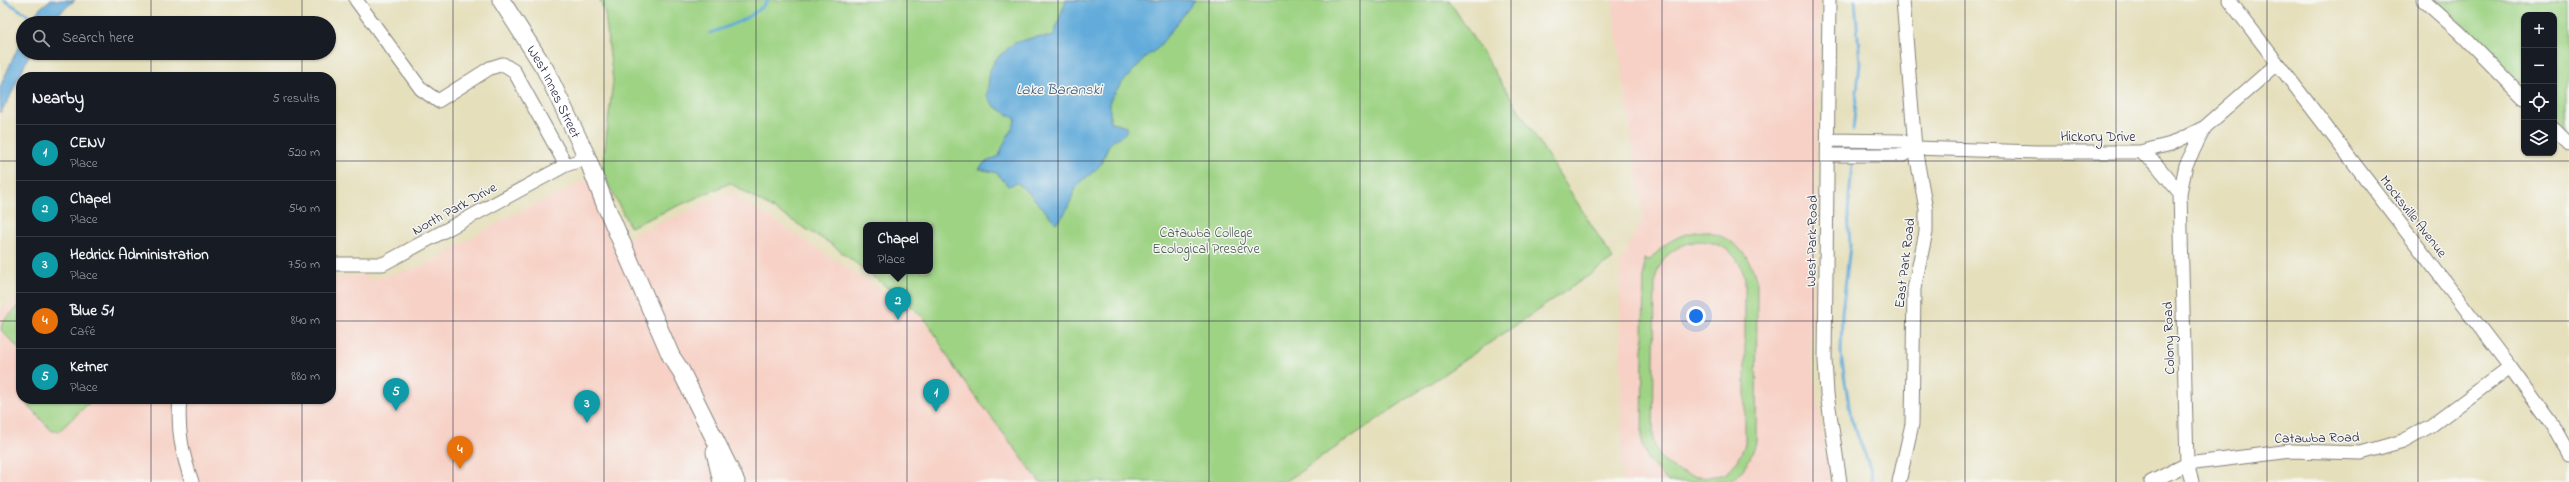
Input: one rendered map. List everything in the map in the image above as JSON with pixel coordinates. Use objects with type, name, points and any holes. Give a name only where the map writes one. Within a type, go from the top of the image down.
[{"type":"main road","name":"West Innes Street","points":[[501,0],[544,69],[599,186],[623,215],[681,352],[681,371],[715,442],[716,457],[722,482]]},
{"type":"main road","name":"West Innes Street","points":[[715,442],[721,447],[736,482]]},
{"type":"street","points":[[356,0],[421,89],[438,101],[490,68],[503,64],[514,71],[566,165]]},
{"type":"street","name":"West Park Road","points":[[1829,0],[1825,360],[1827,394],[1840,482]]},
{"type":"street","name":"East Park Road","points":[[1899,482],[1912,424],[1914,288],[1926,232],[1926,209],[1915,148],[1903,0]]},
{"type":"street","name":"Mocksville Avenue","points":[[2229,0],[2510,367],[2557,432],[2569,453]]},
{"type":"street","points":[[2423,0],[2459,32],[2521,95]]},
{"type":"street","name":"Hickory Drive","points":[[1828,140],[1902,141],[1915,148],[2036,152],[2140,152],[2171,144],[2205,127],[2277,64]]},
{"type":"street","name":"Colony Road","points":[[2192,482],[2187,464],[2180,193],[2186,165],[2205,127]]},
{"type":"street","points":[[2557,132],[2569,144]]},
{"type":"street","name":"Hickory Drive","points":[[1828,155],[1904,155],[1915,148]]},
{"type":"street","points":[[2140,152],[2156,163],[2180,193]]},
{"type":"street","name":"North Park Drive","points":[[336,264],[383,264],[566,165],[587,158]]},
{"type":"street","name":"Catawba Road","points":[[2151,482],[2187,464],[2291,451],[2361,453],[2403,442],[2432,425],[2510,367]]},
{"type":"street","points":[[179,404],[178,417],[180,441],[184,460],[192,482]]},
{"type":"shaded area","points":[[1612,0],[1820,0],[1811,352],[1830,482],[1622,482],[1620,263],[1643,217]]},
{"type":"shaded area","points":[[595,176],[611,245],[730,192],[920,315],[955,369],[1040,482],[0,482],[0,311],[16,299],[16,404],[336,404],[336,278],[367,275],[369,280],[424,266],[504,219]]},
{"type":"green space","name":"Catawba College Ecological Preserve","points":[[600,0],[1449,0],[1613,259],[1285,482],[1040,482],[955,369],[929,324],[911,306],[870,274],[933,274],[933,222],[863,222],[863,269],[831,244],[730,183],[630,227],[602,172],[613,81],[605,14]]},
{"type":"green space","points":[[2437,0],[2569,0],[2569,131],[2557,119],[2557,12],[2521,12],[2521,83]]},
{"type":"green space","points":[[1705,231],[1715,234],[1739,248],[1750,263],[1757,282],[1756,442],[1746,465],[1739,474],[1729,482],[1668,482],[1648,460],[1642,442],[1644,259],[1650,260],[1656,253],[1674,239],[1696,232]],"holes":[[[1698,241],[1723,247],[1729,251],[1739,263],[1745,279],[1745,444],[1732,468],[1725,474],[1713,476],[1690,475],[1680,472],[1670,466],[1662,459],[1656,450],[1653,439],[1655,280],[1657,272],[1665,259],[1676,249]]]},
{"type":"green space","points":[[16,309],[16,346],[1,330],[2,322]]},
{"type":"green space","points":[[27,404],[88,404],[59,431],[52,431]]},
{"type":"water","points":[[50,0],[75,0],[56,16],[34,16],[39,9]]},
{"type":"water","name":"Lake Baranski","points":[[1066,0],[1195,0],[1157,49],[1148,55],[1120,85],[1110,100],[1110,121],[1128,128],[1127,131],[1110,144],[1100,165],[1076,188],[1065,213],[1056,223],[1029,193],[1017,183],[1008,186],[997,173],[979,169],[984,163],[999,156],[1016,119],[994,106],[987,95],[990,70],[995,60],[1014,43],[1035,37],[1053,37]]},
{"type":"water","points":[[16,52],[16,60],[27,60],[21,72],[16,72],[16,84],[0,113],[0,87]]},
{"type":"waterway","points":[[4,0],[30,16]]},
{"type":"waterway","points":[[710,33],[734,24],[749,16],[763,6],[768,0]]},
{"type":"waterway","points":[[1853,130],[1860,63],[1855,0]]},
{"type":"waterway","points":[[1852,164],[1848,212],[1850,246],[1842,313],[1841,355],[1851,418],[1871,470],[1872,482]]},
{"type":"place","name":"Chapel","points":[[898,320]]},
{"type":"place","name":"Ketner","points":[[396,411]]},
{"type":"place","name":"CENV","points":[[936,412]]},
{"type":"place","name":"Hedrick Administration","points":[[587,423]]},
{"type":"place","name":"Blue 51","points":[[460,469]]}]
